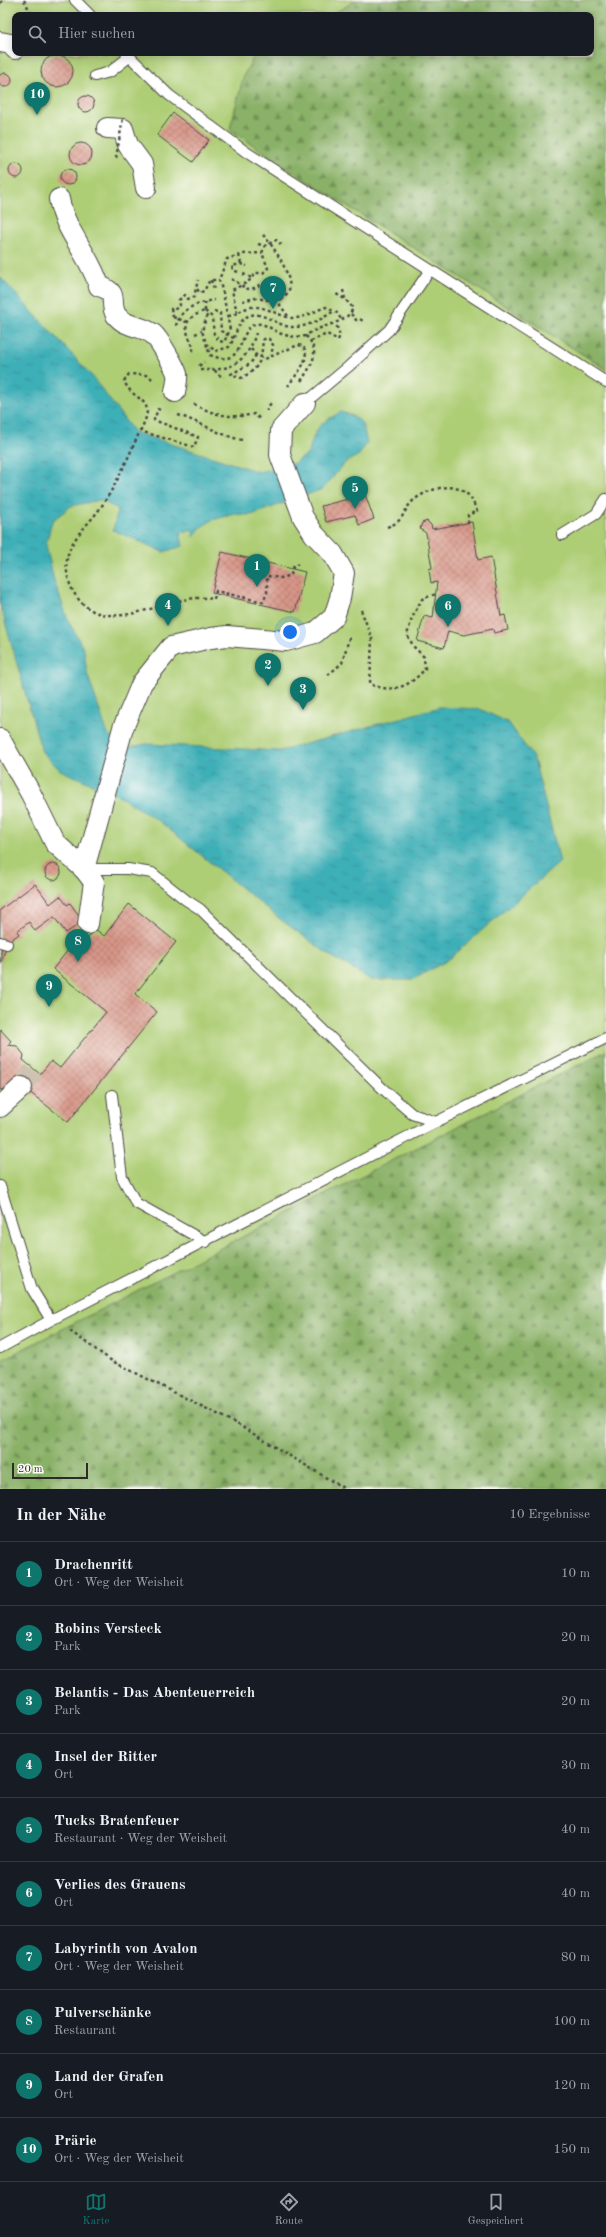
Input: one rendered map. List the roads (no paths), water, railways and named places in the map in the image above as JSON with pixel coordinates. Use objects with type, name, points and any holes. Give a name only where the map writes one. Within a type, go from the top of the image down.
[{"type":"street","points":[[0,42],[12,45]]},
{"type":"street","points":[[115,123],[124,129],[128,145],[142,164],[146,188]]},
{"type":"street","points":[[59,199],[61,210],[76,240],[95,271],[99,286],[108,289],[114,297],[115,313],[126,324],[142,328],[154,335],[171,362],[177,376],[175,392]]},
{"type":"street","points":[[84,869],[123,728],[142,683],[171,647],[210,638],[227,636],[286,641],[315,633],[334,617],[340,598],[344,573],[333,554],[314,534],[303,517],[280,455],[281,430],[305,403]]},
{"type":"street","points":[[0,739],[31,794],[55,843],[84,869],[94,882],[88,924]]},
{"type":"street","points":[[0,1107],[22,1087]]},
{"type":"lane","points":[[75,0],[87,12]]},
{"type":"lane","points":[[95,76],[110,72],[127,56]]},
{"type":"lane","points":[[129,56],[169,95],[246,152],[606,382]]},
{"type":"lane","points":[[305,403],[389,330],[430,270]]},
{"type":"lane","points":[[562,535],[596,514],[606,499]]},
{"type":"lane","points":[[84,869],[128,869],[152,873],[200,909],[382,1088],[412,1114],[436,1122]]},
{"type":"lane","points":[[0,1348],[51,1320],[206,1242],[436,1122],[606,1038]]},
{"type":"lane","points":[[112,1095],[122,1177],[136,1203],[206,1242]]},
{"type":"lane","points":[[0,1186],[32,1289],[51,1320]]},
{"type":"water","points":[[0,277],[91,375],[134,432],[259,472],[294,463],[308,454],[318,428],[326,420],[341,412],[354,416],[360,422],[364,430],[367,443],[359,455],[346,462],[323,489],[251,515],[235,514],[212,520],[200,528],[194,537],[192,529],[180,533],[183,546],[163,552],[113,530],[118,509],[100,500],[71,506],[52,521],[46,545],[54,580],[68,620],[84,650],[87,673],[108,735],[129,747],[146,744],[280,751],[440,707],[480,709],[509,723],[534,759],[560,862],[448,960],[412,980],[371,980],[328,954],[280,919],[159,821],[117,795],[60,770],[42,752],[0,604]]},
{"type":"tunnel","points":[[22,1087],[35,1069]]},
{"type":"place","name":"Prärie","points":[[37,115]]},
{"type":"place","name":"Labyrinth von Avalon","points":[[273,309]]},
{"type":"place","name":"Tucks Bratenfeuer","points":[[355,509]]},
{"type":"place","name":"Drachenritt","points":[[257,587]]},
{"type":"place","name":"Insel der Ritter","points":[[168,626]]},
{"type":"place","name":"Verlies des Grauens","points":[[448,627]]},
{"type":"place","name":"Robins Versteck","points":[[268,686]]},
{"type":"place","name":"Belantis - Das Abenteuerreich","points":[[303,710]]},
{"type":"place","name":"Pulverschänke","points":[[78,962]]},
{"type":"place","name":"Land der Grafen","points":[[49,1007]]}]
